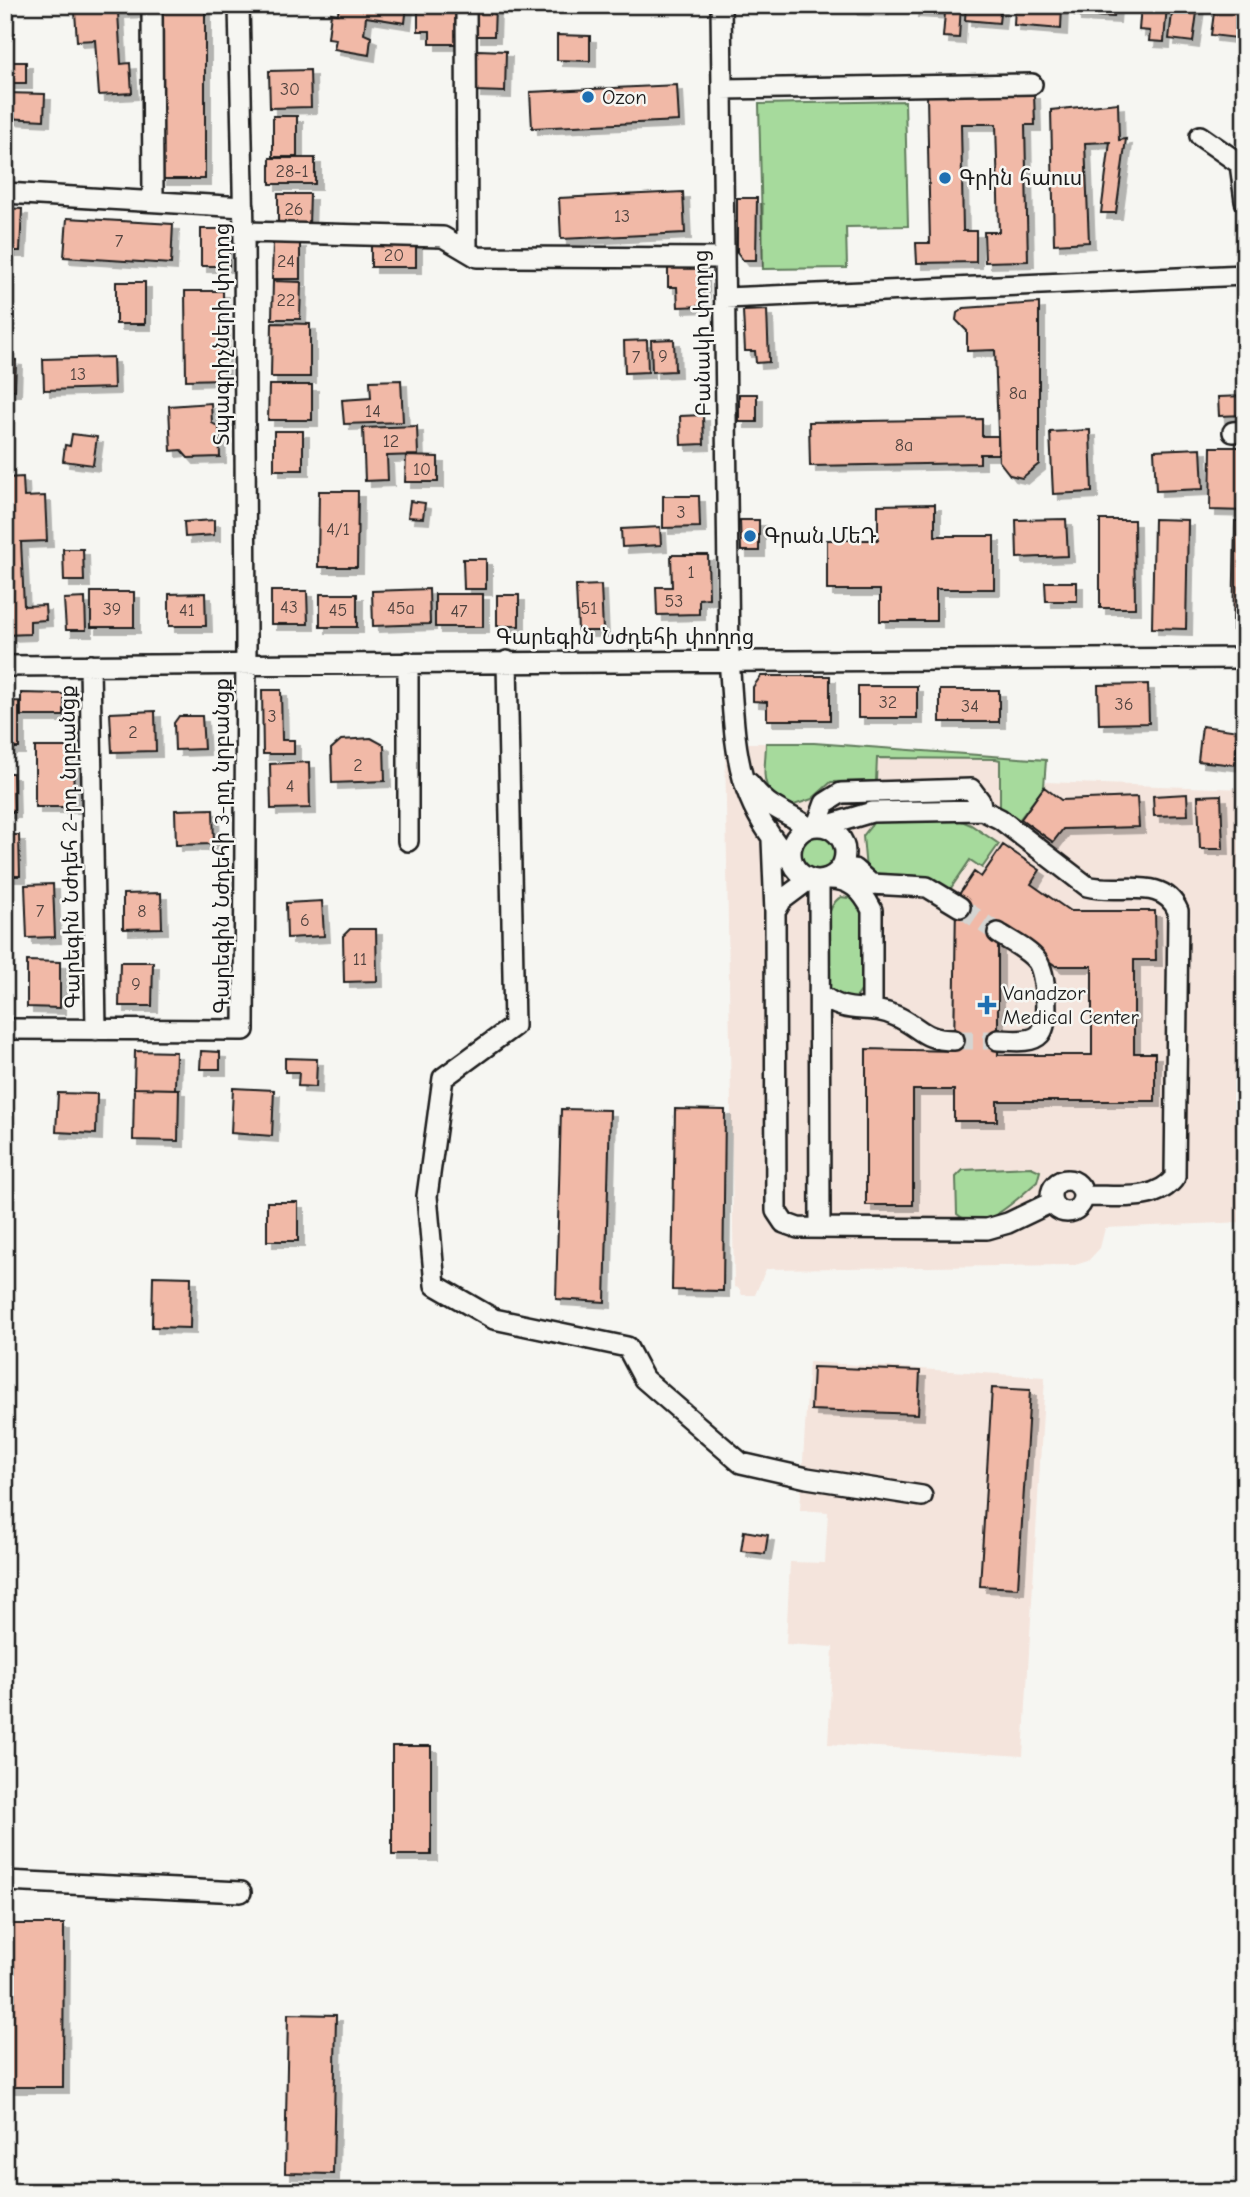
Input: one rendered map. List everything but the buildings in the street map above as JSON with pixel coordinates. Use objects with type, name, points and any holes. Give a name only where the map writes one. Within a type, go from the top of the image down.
[{"type":"street","points":[[152,5],[153,201]]},
{"type":"street","name":"Տպագրիչների փողոց","points":[[239,5],[244,206],[246,663]]},
{"type":"street","points":[[466,5],[467,249]]},
{"type":"street","name":"Բանակի փողոց","points":[[720,5],[729,659],[738,767],[747,796],[772,840]]},
{"type":"street","points":[[722,89],[1032,84]]},
{"type":"street","points":[[1200,136],[1240,164],[1245,201]]},
{"type":"street","points":[[5,193],[244,206]]},
{"type":"street","points":[[244,232],[443,237],[477,257],[724,258]]},
{"type":"street","points":[[725,298],[1245,275]]},
{"type":"street","name":"Գարեգին Նժդեհի փողոց","points":[[5,666],[729,659],[1245,658]]},
{"type":"street","points":[[507,661],[514,1026],[443,1078],[427,1196],[435,1285],[494,1319],[627,1347],[644,1379],[741,1463],[807,1478],[922,1496]]},
{"type":"street","points":[[408,662],[408,841]]},
{"type":"street","name":"Գարեգին Նժդեհի 3-րդ նրբանցք","points":[[96,1030],[244,1030],[246,663]]},
{"type":"street","name":"Գարեգին Նժդեհ 2-րդ նրբանցք","points":[[90,665],[96,1030]]},
{"type":"street","points":[[738,767],[762,800],[839,836],[851,866],[871,884],[927,887],[960,907]]},
{"type":"street","points":[[772,840],[775,912],[776,1211],[784,1223],[799,1228],[987,1229],[1008,1223],[1052,1202],[1061,1211],[1073,1211],[1079,1208],[1084,1196],[1155,1195],[1166,1190],[1175,1177],[1178,911],[1172,897],[1158,890],[1101,890],[1087,886],[1000,819],[982,810],[872,812],[817,826],[801,831],[791,845],[792,862]]},
{"type":"street","points":[[772,840],[796,870],[819,879],[841,878],[865,895],[872,910],[872,1009]]},
{"type":"street","points":[[775,912],[782,900],[841,868],[845,852]]},
{"type":"street","points":[[819,879],[820,1228]]},
{"type":"street","points":[[998,933],[1036,959],[1042,970],[1045,1025],[1039,1035],[1029,1040],[998,1040]]},
{"type":"street","points":[[819,993],[845,1010]]},
{"type":"street","points":[[819,1029],[830,1017],[845,1010],[872,1009],[895,1016],[934,1040],[954,1040]]},
{"type":"street","points":[[5,1029],[96,1030]]},
{"type":"street","points":[[5,1881],[241,1892]]},
{"type":"shaded area","name":"Vanadzor Medical Center","points":[[725,743],[814,743],[994,755],[1046,760],[1045,782],[1245,789],[1245,1222],[1105,1228],[1100,1248],[1088,1261],[1075,1265],[766,1269],[755,1295],[742,1295],[739,1288],[734,1287]]},
{"type":"shaded area","points":[[809,1362],[1045,1377],[1023,1756],[828,1744],[833,1647],[786,1644],[790,1562],[825,1563],[828,1512],[800,1510]]},
{"type":"green space","points":[[905,101],[908,226],[846,227],[847,268],[763,269],[759,104]]},
{"type":"green space","points":[[766,743],[814,743],[1046,760],[1044,787],[1016,824],[1000,812],[1000,760],[877,758],[876,781],[831,782],[812,799],[791,806],[773,793],[765,781]]},
{"type":"green space","points":[[957,819],[999,844],[982,868],[970,860],[949,891],[877,878],[866,870],[863,836],[874,822]]},
{"type":"green space","points":[[818,834],[832,839],[837,853],[832,867],[818,872],[804,867],[799,853],[804,839]]},
{"type":"green space","points":[[841,897],[856,899],[864,912],[863,988],[856,998],[844,1001],[827,988],[827,925],[834,903]]},
{"type":"green space","points":[[1031,1167],[1040,1171],[1037,1182],[999,1213],[978,1221],[967,1220],[957,1214],[956,1177],[963,1170]]},
{"type":"tunnel","points":[[960,907],[998,933]]},
{"type":"tunnel","points":[[954,1040],[998,1040]]},
{"type":"place","name":"Ozon","points":[[588,97]]},
{"type":"place","name":"Գրին հաուս","points":[[945,178]]},
{"type":"place","name":"Գրան ՄեԴ","points":[[750,536]]},
{"type":"place","name":"Vanadzor Medical Center","points":[[987,1005]]}]
